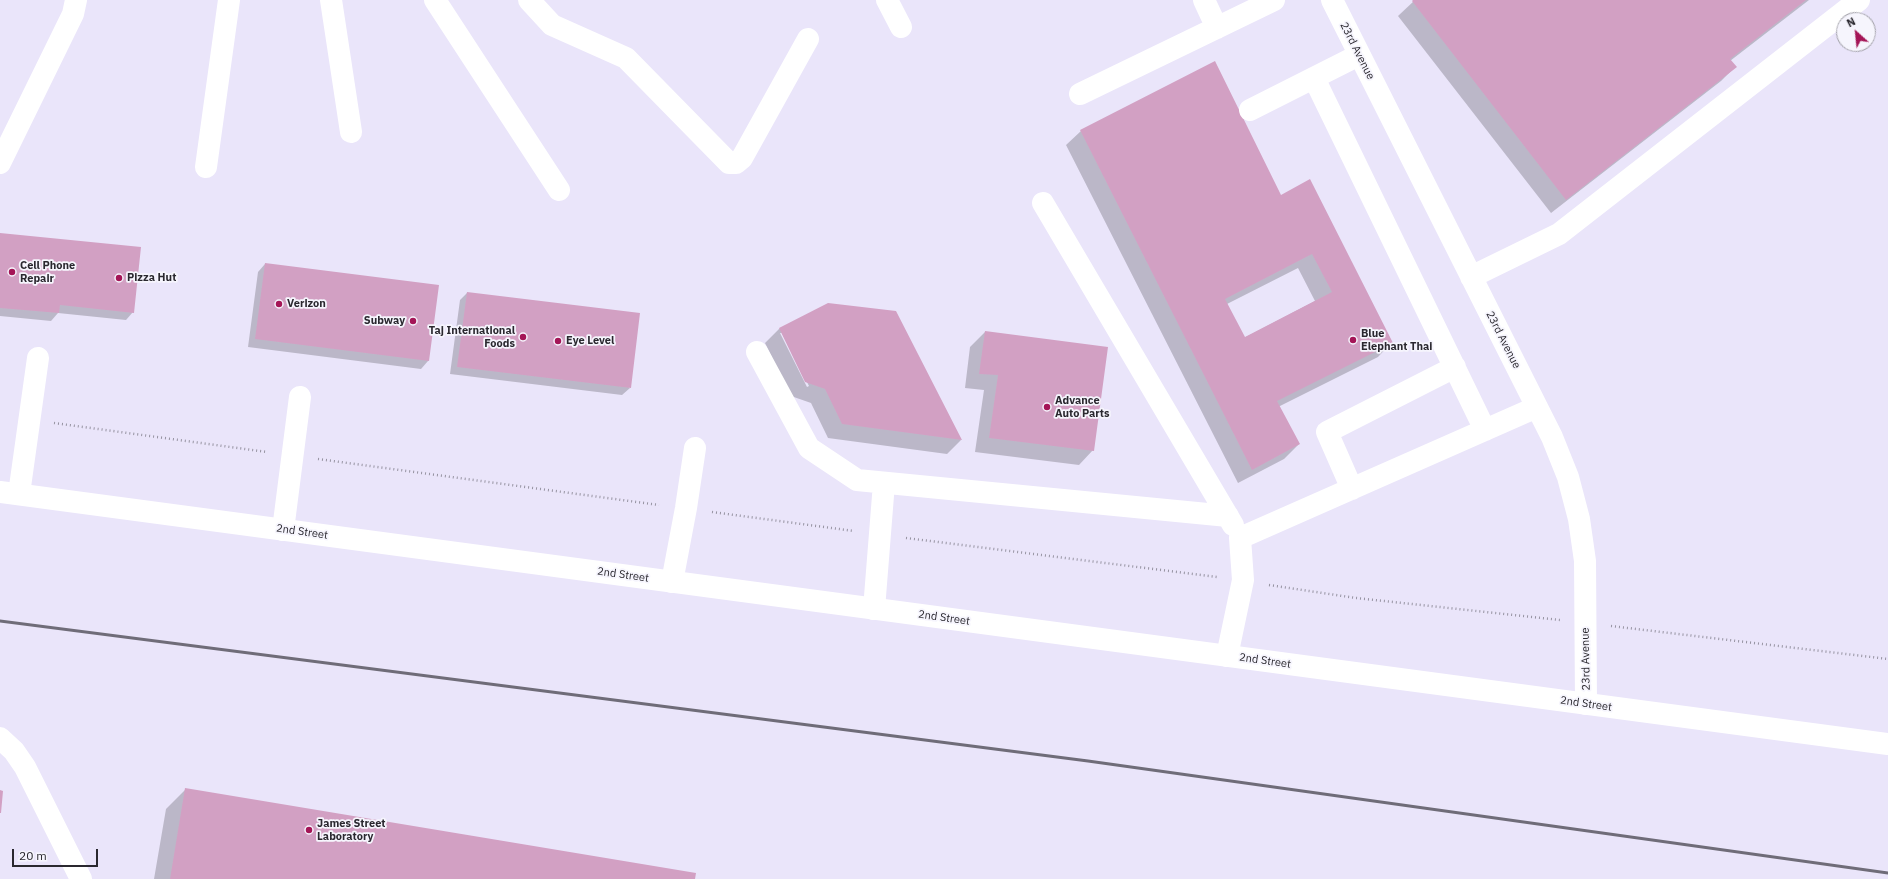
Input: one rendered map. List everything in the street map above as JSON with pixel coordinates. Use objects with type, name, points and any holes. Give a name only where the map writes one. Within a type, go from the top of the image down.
[{"type":"main road","points":[[0,163],[73,14],[76,0]]},
{"type":"main road","points":[[206,167],[229,0]]},
{"type":"main road","points":[[331,0],[351,132]]},
{"type":"main road","points":[[435,0],[559,190]]},
{"type":"main road","points":[[529,0],[552,25],[626,58],[729,163],[736,163],[742,158],[808,39]]},
{"type":"main road","points":[[887,0],[901,27]]},
{"type":"main road","points":[[1204,0],[1217,28]]},
{"type":"main road","points":[[1080,94],[1274,0]]},
{"type":"main road","name":"23rd Avenue","points":[[1332,0],[1552,437],[1568,477],[1579,519],[1585,561],[1586,704]]},
{"type":"main road","points":[[1471,277],[1559,234],[1859,0]]},
{"type":"main road","points":[[1250,110],[1359,55]]},
{"type":"main road","points":[[1314,78],[1485,430]]},
{"type":"main road","points":[[1043,203],[1240,538],[1243,580],[1227,656]]},
{"type":"main road","points":[[757,352],[809,448],[857,480],[1228,516]]},
{"type":"main road","points":[[10,493],[30,420],[38,358]]},
{"type":"main road","points":[[1352,489],[1327,432],[1455,367]]},
{"type":"main road","points":[[283,530],[300,397]]},
{"type":"main road","points":[[1240,538],[1537,407]]},
{"type":"main road","points":[[672,582],[686,508],[695,448]]},
{"type":"main road","points":[[874,609],[884,483]]},
{"type":"main road","name":"2nd Street","points":[[10,493],[1888,744]]},
{"type":"main road","points":[[0,738],[14,751],[25,767],[81,879]]},
{"type":"path","points":[[30,420],[881,535],[1243,580],[1356,598],[1586,623],[1888,659]]},
{"type":"building","points":[[1806,0],[1730,59],[1737,67],[1566,200],[1412,1]]},
{"type":"building","points":[[1215,61],[1281,195],[1310,179],[1393,343],[1277,401],[1300,444],[1252,470],[1080,130]],"holes":[[[1312,254],[1332,292],[1245,337],[1225,299]]]},
{"type":"building","points":[[0,233],[141,247],[134,313],[60,305],[59,313],[0,308]]},
{"type":"building","points":[[265,263],[439,285],[429,361],[255,339]]},
{"type":"building","points":[[467,292],[640,313],[631,388],[457,367]]},
{"type":"building","points":[[828,303],[896,311],[962,440],[842,424],[825,389],[805,382],[779,328]]},
{"type":"building","name":"Advance Auto Parts","points":[[985,331],[1108,347],[1094,451],[989,438],[998,375],[979,374]]},
{"type":"building","name":"James Street Laboratory","points":[[185,788],[696,873],[695,879],[170,879]]},
{"type":"building","points":[[0,790],[3,791],[1,813],[0,813]]},
{"type":"railway","points":[[0,621],[1088,761],[1888,873]]},
{"type":"place","name":"Cell Phone Repair","points":[[12,272]]},
{"type":"place","name":"Pizza Hut","points":[[119,278]]},
{"type":"place","name":"Verizon","points":[[279,304]]},
{"type":"place","name":"Subway","points":[[413,321]]},
{"type":"place","name":"Taj International Foods","points":[[523,337]]},
{"type":"place","name":"Blue Elephant Thai","points":[[1353,340]]},
{"type":"place","name":"Eye Level","points":[[558,341]]},
{"type":"place","name":"Advance Auto Parts","points":[[1047,407]]},
{"type":"place","name":"James Street Laboratory","points":[[309,830]]}]
